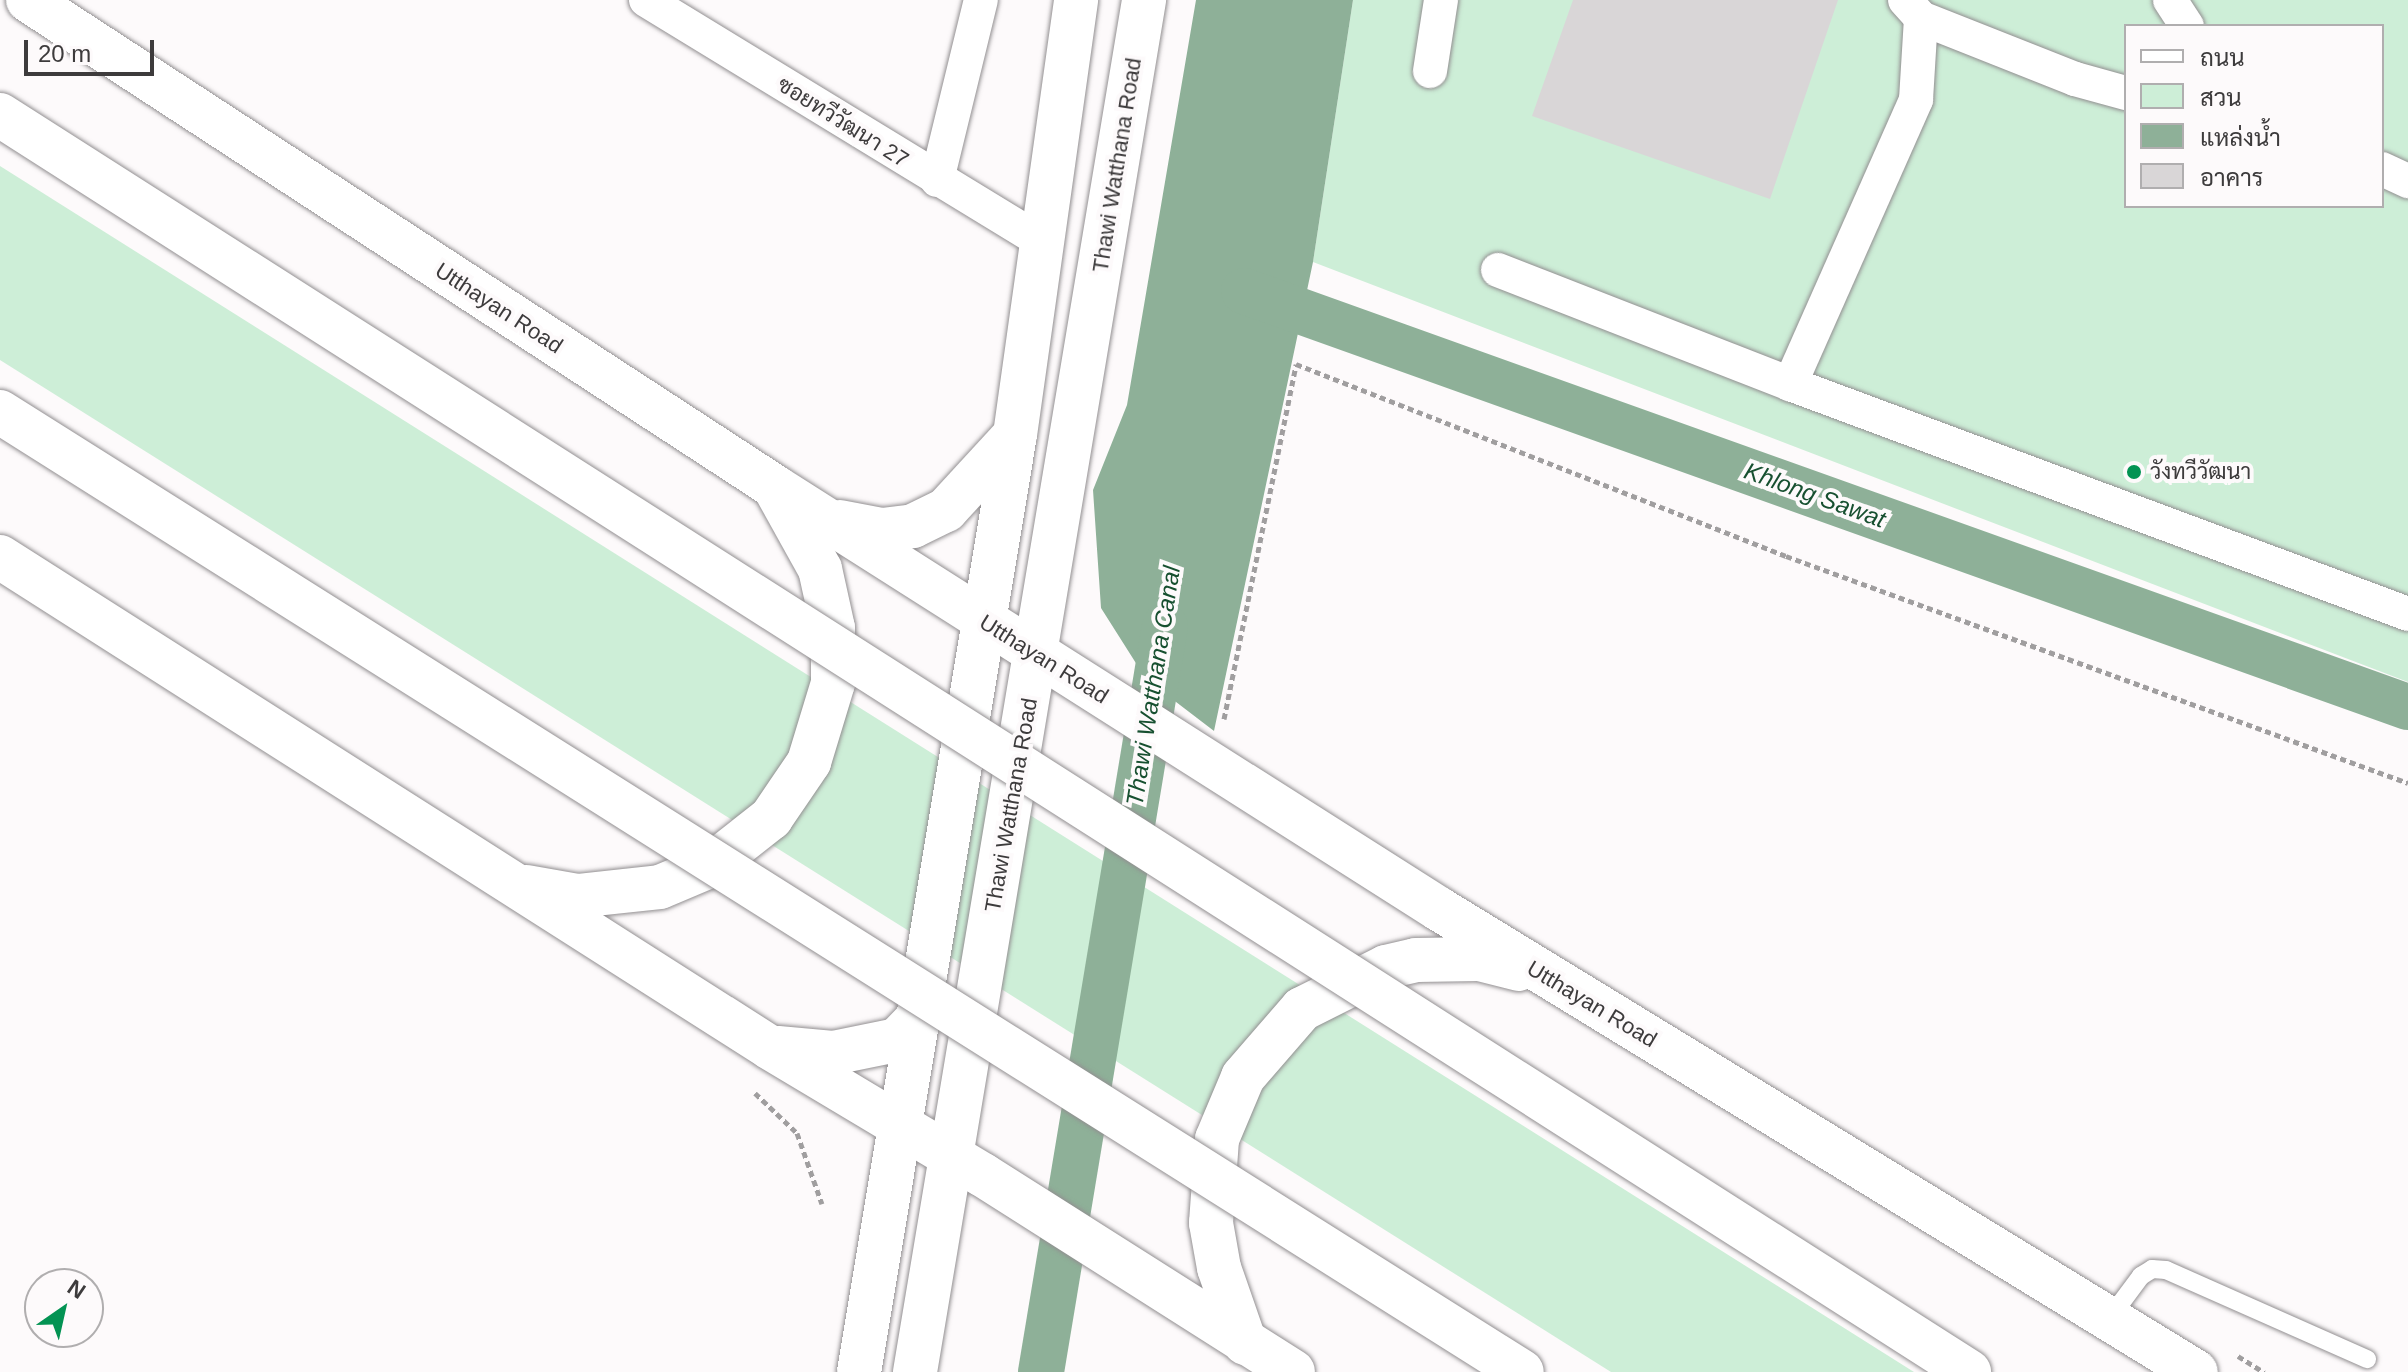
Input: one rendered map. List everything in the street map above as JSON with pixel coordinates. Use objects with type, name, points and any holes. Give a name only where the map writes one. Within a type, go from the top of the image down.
[{"type":"main road","name":"Utthayan Road","points":[[28,0],[775,487],[1541,974],[2196,1372]]},
{"type":"main road","points":[[859,1372],[1015,435],[1076,0]]},
{"type":"main road","name":"Thawi Watthana Road","points":[[915,1372],[966,1165],[1050,662],[1144,0]]},
{"type":"main road","points":[[0,115],[1969,1372]]},
{"type":"main road","points":[[0,412],[1522,1372]]},
{"type":"main road","points":[[826,519],[882,530],[913,526],[946,510],[1015,435]]},
{"type":"main road","points":[[514,885],[577,896],[660,887],[710,866],[771,818],[809,762],[833,683],[833,628],[820,569],[775,487]]},
{"type":"main road","points":[[0,557],[769,1047],[966,1165],[1293,1372]]},
{"type":"main road","points":[[1245,1343],[1219,1268],[1211,1223],[1217,1139],[1243,1077],[1302,1009],[1386,967],[1416,960],[1479,959],[1541,974]]},
{"type":"main road","points":[[769,1047],[833,1053],[897,1040],[920,1016]]},
{"type":"street","name":"ซอยทวีวัฒนา 27","points":[[646,0],[1042,242]]},
{"type":"street","points":[[937,180],[981,0]]},
{"type":"street","points":[[1430,71],[1441,0]]},
{"type":"street","points":[[2170,0],[2186,24]]},
{"type":"street","points":[[1790,384],[1916,100],[1913,9],[2075,79],[2124,92]]},
{"type":"street","points":[[2384,170],[2408,181]]},
{"type":"street","points":[[1498,270],[1790,384],[2408,614]]},
{"type":"lane","points":[[2109,1319],[2141,1276],[2152,1269],[2166,1270],[2367,1359]]},
{"type":"path","points":[[1225,716],[1296,364],[1786,556],[2408,783]]},
{"type":"green space","name":"วังทวีวัฒนา","points":[[1353,0],[2408,0],[2408,682],[1313,262]]},
{"type":"green space","points":[[0,166],[1914,1372],[1611,1372],[0,360]]},
{"type":"water","points":[[1196,0],[1353,0],[1313,262],[1214,731],[1146,679],[1101,608],[1093,490],[1127,405]]},
{"type":"building","points":[[1573,0],[1838,0],[1770,199],[1532,116]]},
{"type":"waterway","name":"Khlong Sawat","points":[[1244,291],[2408,707]]},
{"type":"waterway","name":"Thawi Watthana Canal","points":[[1041,1372],[1165,626]]},
{"type":"place","name":"วังทวีวัฒนา","points":[[2134,472]]}]
